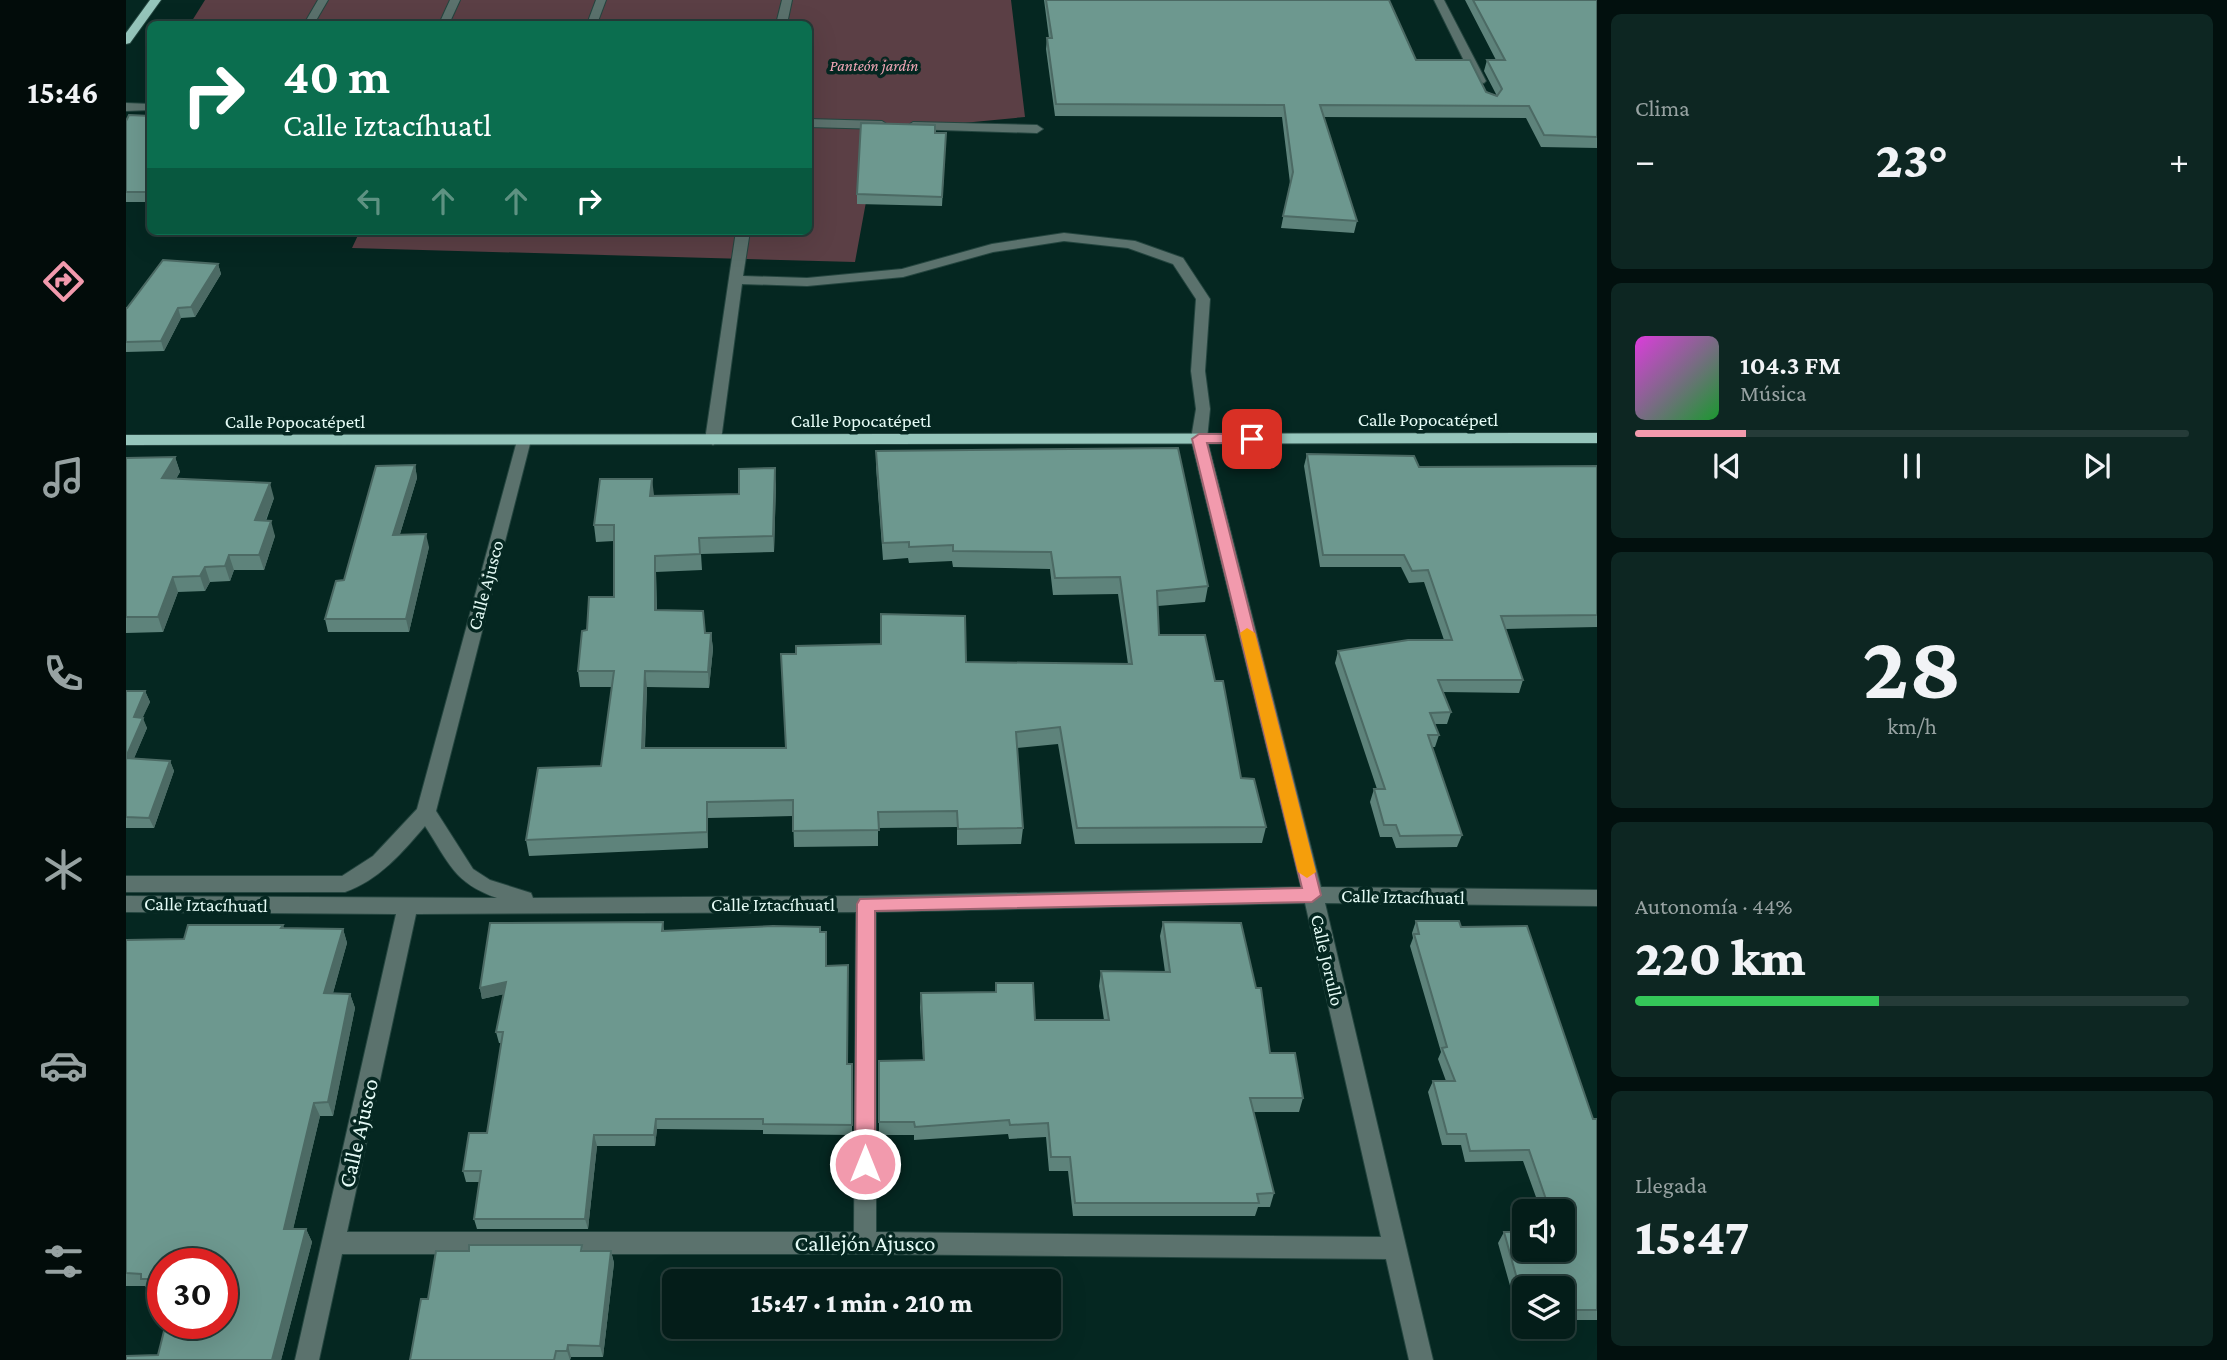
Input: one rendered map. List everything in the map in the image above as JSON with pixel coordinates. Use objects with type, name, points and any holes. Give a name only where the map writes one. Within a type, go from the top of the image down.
[{"type":"main road","points":[[126,41],[156,0]]},
{"type":"main road","name":"Calle Popocatépetl","points":[[126,440],[1597,439]]},
{"type":"street","points":[[311,21],[323,0]]},
{"type":"street","points":[[445,21],[455,0]]},
{"type":"street","points":[[593,21],[601,0]]},
{"type":"street","points":[[783,21],[787,0]]},
{"type":"street","points":[[1439,0],[1485,91]]},
{"type":"street","points":[[126,107],[147,107]]},
{"type":"street","points":[[812,124],[1037,129]]},
{"type":"street","points":[[713,440],[742,235]]},
{"type":"street","name":"Calle Jorullo","points":[[734,280],[807,282],[903,273],[992,248],[1064,237],[1130,244],[1178,261],[1203,299],[1198,371],[1203,409],[1199,439],[1312,895],[1421,1360]]},
{"type":"street","name":"Calle Ajusco","points":[[426,812],[523,440]]},
{"type":"street","name":"Calle Iztacíhuatl","points":[[126,884],[345,884],[369,872],[387,857],[426,812],[466,874],[483,885],[538,903]]},
{"type":"street","name":"Calle Iztacíhuatl","points":[[126,904],[866,904],[1312,895],[1597,898]]},
{"type":"street","points":[[865,1243],[866,904]]},
{"type":"street","name":"Calle Ajusco","points":[[307,1360],[408,906]]},
{"type":"street","name":"Callejón Ajusco","points":[[334,1243],[865,1243],[1396,1248]]},
{"type":"green space","name":"Panteón jardín","points":[[205,0],[1011,0],[1025,117],[879,131],[855,262],[352,248],[358,235],[812,235],[812,21],[192,21]]},
{"type":"building","points":[[1046,0],[1389,0],[1416,60],[1470,60],[1486,92],[1497,96],[1502,89],[1487,60],[1505,60],[1473,0],[1597,0],[1597,137],[1544,135],[1529,106],[1320,105],[1357,221],[1283,216],[1293,172],[1284,105],[1056,104],[1047,38],[1052,38]]},
{"type":"building","points":[[129,115],[147,116],[147,192],[126,192],[126,121]]},
{"type":"building","points":[[861,123],[935,125],[935,133],[946,133],[942,197],[857,194]]},
{"type":"building","points":[[163,260],[218,264],[191,307],[178,308],[161,341],[126,342],[126,308]]},
{"type":"building","points":[[1178,448],[1208,586],[1157,591],[1159,635],[1205,635],[1215,681],[1223,681],[1241,778],[1254,779],[1266,827],[1077,828],[1060,727],[1016,732],[1023,828],[958,829],[957,811],[878,812],[879,830],[793,831],[793,800],[707,802],[707,832],[526,840],[538,768],[601,766],[614,671],[578,671],[582,631],[587,630],[589,597],[614,597],[614,525],[594,525],[600,479],[652,479],[650,496],[739,494],[739,469],[775,468],[773,536],[699,538],[700,554],[655,556],[655,610],[703,611],[705,633],[711,633],[708,672],[645,671],[642,748],[786,748],[781,654],[796,654],[796,646],[881,644],[881,614],[965,616],[966,662],[1132,664],[1120,577],[1055,578],[1051,552],[953,551],[953,545],[909,547],[909,542],[883,543],[876,451]]},
{"type":"building","points":[[1307,454],[1414,456],[1419,467],[1597,466],[1597,615],[1501,616],[1523,680],[1438,680],[1451,712],[1430,713],[1439,735],[1428,735],[1462,835],[1400,836],[1396,825],[1384,825],[1374,789],[1385,789],[1338,651],[1408,640],[1452,640],[1428,570],[1412,571],[1404,555],[1323,555]]},
{"type":"building","points":[[175,457],[162,478],[270,483],[255,520],[271,521],[259,555],[229,555],[225,566],[205,567],[200,576],[173,577],[158,617],[126,617],[126,458]]},
{"type":"building","points":[[415,465],[393,535],[426,534],[406,619],[325,619],[336,581],[344,580],[376,466]]},
{"type":"building","points":[[126,691],[145,691],[134,717],[143,718],[126,757]]},
{"type":"building","points":[[126,758],[170,761],[149,818],[126,817]]},
{"type":"building","points":[[1416,921],[1459,921],[1461,927],[1527,926],[1593,1119],[1597,1119],[1597,1310],[1575,1310],[1575,1276],[1516,1276],[1512,1262],[1575,1262],[1575,1199],[1546,1199],[1529,1150],[1470,1151],[1466,1134],[1447,1134],[1433,1081],[1455,1081],[1442,1048],[1447,1047],[1414,934],[1419,934]]},
{"type":"building","points":[[663,922],[662,931],[773,926],[820,927],[820,932],[826,932],[826,966],[848,965],[847,1064],[852,1064],[852,1125],[763,1124],[763,1119],[656,1119],[654,1135],[594,1135],[585,1219],[474,1219],[481,1171],[463,1171],[469,1133],[487,1133],[503,1032],[496,1032],[506,982],[480,988],[490,923]]},
{"type":"building","points":[[1163,922],[1241,923],[1256,988],[1261,988],[1270,1053],[1295,1053],[1303,1098],[1250,1098],[1274,1193],[1257,1194],[1259,1203],[1075,1203],[1070,1157],[1051,1157],[1048,1123],[1010,1125],[1009,1120],[915,1127],[914,1122],[879,1122],[879,1061],[924,1060],[921,993],[996,992],[996,983],[1033,983],[1035,1020],[1109,1020],[1101,971],[1170,972]]},
{"type":"building","points":[[188,925],[283,925],[281,928],[343,929],[324,993],[350,994],[328,1102],[314,1103],[284,1229],[306,1229],[272,1360],[126,1360],[126,1356],[158,1355],[162,1339],[238,1339],[238,1248],[147,1248],[147,1279],[141,1279],[141,1274],[126,1273],[126,940],[184,939]]},
{"type":"building","points":[[1504,1232],[1512,1232],[1512,1261]]},
{"type":"building","points":[[469,1245],[582,1245],[581,1251],[611,1251],[600,1346],[568,1345],[567,1351],[556,1351],[554,1360],[410,1360],[421,1299],[428,1299],[436,1251],[469,1251]]},
{"type":"slow traffic","points":[[1247,633],[1307,872]]},
{"type":"route","points":[[865,1164],[866,904],[1312,895],[1199,439],[1252,439]]}]
